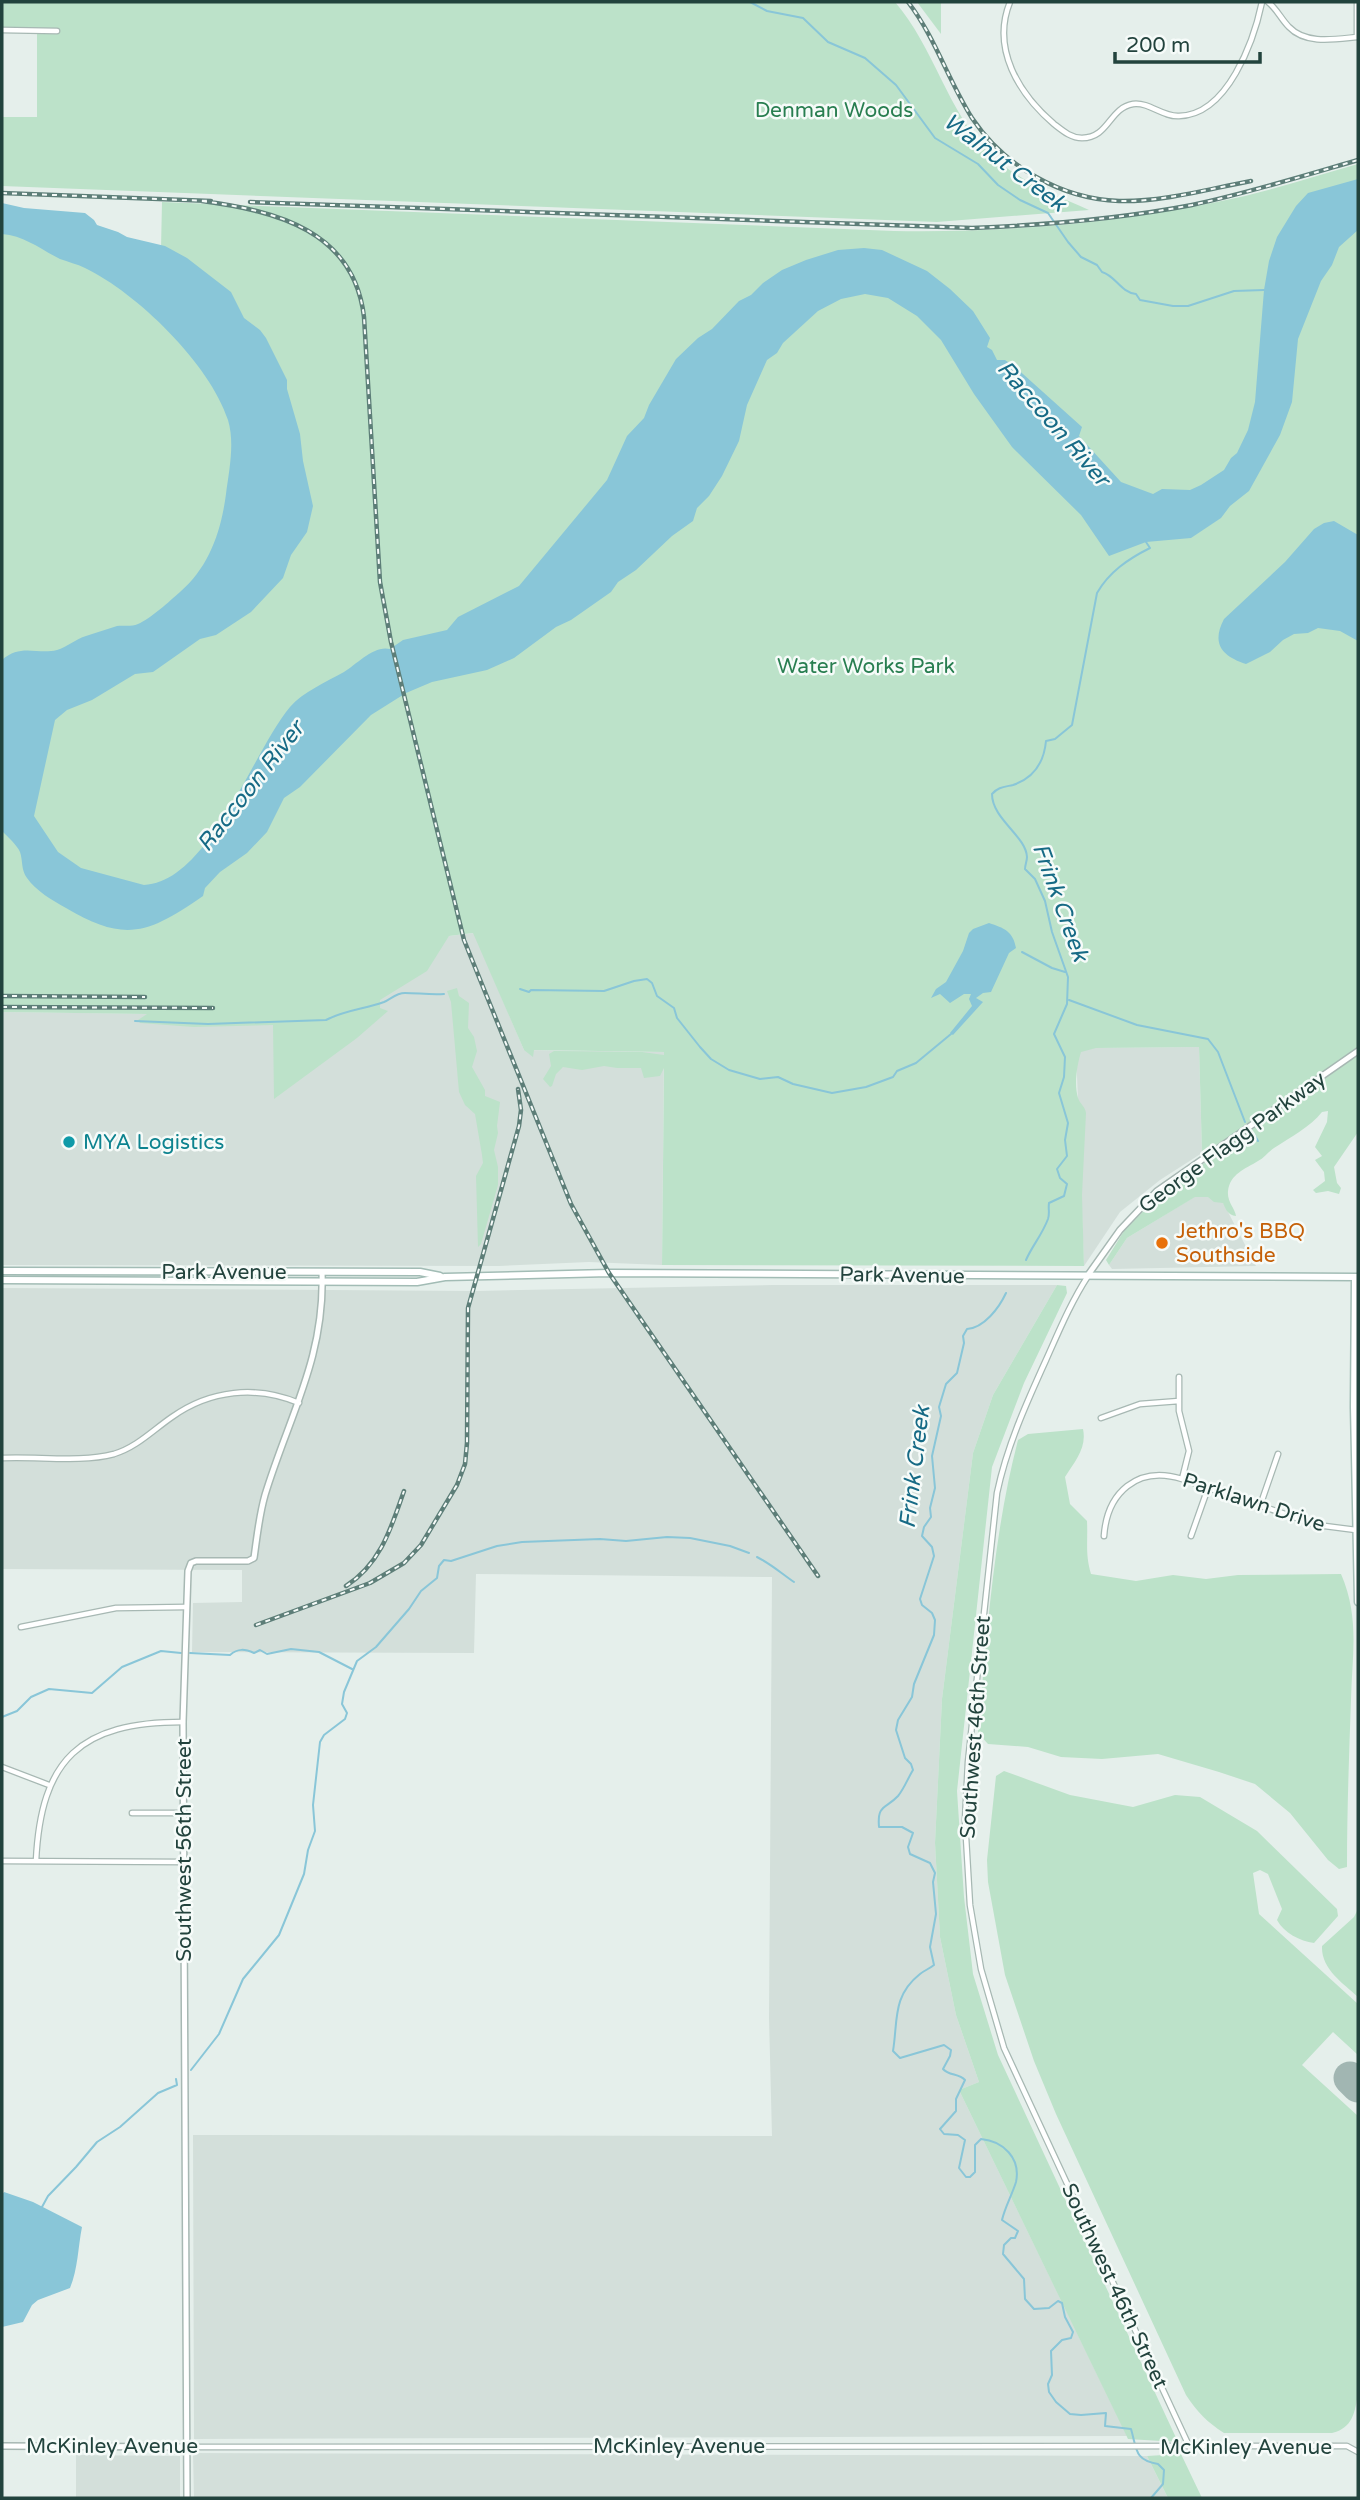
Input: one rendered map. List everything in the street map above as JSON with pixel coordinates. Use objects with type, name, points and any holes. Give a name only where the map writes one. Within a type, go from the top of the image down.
[{"type":"main road","name":"Park Avenue","points":[[2,1271],[420,1272],[445,1277]]},
{"type":"main road","name":"Park Avenue","points":[[2,1280],[417,1282],[445,1277],[609,1273],[1357,1276]]},
{"type":"main road","points":[[1357,1276],[1354,1407],[1358,1602]]},
{"type":"street","points":[[1010,2],[1004,20],[1004,44],[1016,79],[1046,117],[1065,133],[1084,138],[1100,134],[1113,116],[1127,106],[1147,105],[1170,116],[1178,116],[1195,113],[1208,104],[1224,89],[1244,59],[1254,35],[1262,2]]},
{"type":"street","points":[[1268,2],[1288,27],[1298,35],[1310,39],[1358,37],[1357,2]]},
{"type":"street","points":[[2,30],[57,31]]},
{"type":"street","name":"George Flagg Parkway","points":[[1088,1275],[1120,1230],[1157,1191],[1358,1051]]},
{"type":"street","name":"Southwest 56th Street","points":[[187,2498],[183,1722],[188,1571],[191,1563],[196,1561],[248,1561],[254,1558],[265,1495],[299,1403],[316,1347],[322,1310],[322,1272]]},
{"type":"street","name":"Southwest 46th Street","points":[[1088,1275],[1072,1302],[1018,1421],[1004,1461],[997,1493],[968,1762],[965,1820],[970,1905],[981,1969],[1004,2048],[1190,2448]]},
{"type":"street","points":[[1179,1377],[1181,1420],[1189,1451],[1182,1479]]},
{"type":"street","points":[[2,1458],[109,1455],[135,1444],[189,1406],[224,1394],[271,1394],[299,1403]]},
{"type":"street","points":[[1101,1418],[1140,1404],[1179,1401]]},
{"type":"street","points":[[1260,1506],[1278,1454]]},
{"type":"street","name":"Parklawn Drive","points":[[1104,1536],[1105,1520],[1111,1504],[1126,1487],[1151,1476],[1163,1475],[1326,1527],[1356,1530]]},
{"type":"street","points":[[1191,1536],[1208,1488]]},
{"type":"street","points":[[21,1627],[117,1608],[186,1607]]},
{"type":"street","points":[[36,1861],[38,1826],[49,1785],[70,1755],[98,1737],[145,1723],[183,1722]]},
{"type":"street","points":[[2,1767],[49,1785]]},
{"type":"street","points":[[132,1813],[184,1812]]},
{"type":"street","points":[[2,1861],[184,1862]]},
{"type":"street","name":"McKinley Avenue","points":[[2,2446],[1347,2446],[1357,2451]]},
{"type":"shaded area","points":[[474,933],[524,1050],[664,1052],[662,1265],[589,1262],[499,1266],[2,1265],[2,1012],[304,1016],[449,936]]},
{"type":"shaded area","points":[[1199,1047],[1202,1153],[1160,1180],[1120,1212],[1084,1266],[1076,1048]]},
{"type":"shaded area","points":[[1214,1185],[1256,1266],[1112,1269],[1109,1265],[1127,1238]]},
{"type":"shaded area","points":[[772,1285],[1057,1285],[993,1395],[973,1453],[942,1699],[935,1843],[940,1937],[956,2015],[979,2082],[959,2090],[1127,2436],[194,2439],[193,2135],[772,2136],[769,2018],[772,1577],[476,1574],[474,1653],[192,1652],[193,1603],[242,1602],[242,1570],[2,1569],[2,1288],[477,1291]]},
{"type":"shaded area","points":[[193,2453],[1147,2456],[1168,2498],[194,2498]]},
{"type":"shaded area","points":[[76,2455],[180,2456],[180,2498],[76,2498]]},
{"type":"green space","name":"Denman Woods","points":[[2,2],[895,2],[920,39],[962,118],[990,154],[1024,179],[1089,210],[937,222],[2,186],[2,117],[37,117],[37,28],[2,27]]},
{"type":"green space","points":[[917,2],[941,2],[941,34]]},
{"type":"green space","name":"Water Works Park","points":[[1358,164],[1358,1047],[1233,1135],[1202,1153],[1199,1047],[1096,1048],[1081,1052],[1076,1087],[1086,1113],[1082,1195],[1084,1266],[662,1265],[664,1068],[660,1076],[644,1078],[641,1068],[604,1066],[582,1070],[563,1067],[556,1074],[552,1086],[543,1079],[551,1066],[549,1054],[554,1051],[642,1052],[664,1055],[664,1052],[534,1050],[533,1057],[524,1050],[473,933],[449,936],[427,971],[380,1000],[380,1008],[388,1011],[357,1038],[274,1099],[273,1025],[194,1027],[140,1023],[138,1020],[147,1014],[2,1012],[2,224],[160,296],[162,202],[894,231],[982,230],[1071,224],[1158,213],[1245,196]]},
{"type":"green space","points":[[457,988],[459,996],[469,1003],[468,1028],[474,1037],[477,1051],[472,1067],[485,1090],[485,1096],[500,1102],[494,1150],[498,1185],[478,1247],[476,1176],[483,1163],[475,1114],[465,1105],[459,1092],[451,1002],[447,991]]},
{"type":"green space","points":[[1358,1055],[1358,1132],[1334,1167],[1337,1183],[1341,1188],[1339,1194],[1328,1191],[1316,1193],[1313,1190],[1325,1181],[1324,1172],[1315,1160],[1322,1156],[1315,1147],[1327,1122],[1328,1111],[1322,1112],[1306,1127],[1235,1176],[1229,1185],[1228,1195],[1236,1216],[1226,1210],[1223,1203],[1214,1202],[1208,1197],[1195,1197],[1127,1238],[1109,1265],[1106,1260],[1124,1231],[1159,1195]]},
{"type":"green space","points":[[1057,1285],[1066,1286],[1067,1293],[1024,1383],[992,1467],[957,1791],[964,1897],[973,1974],[998,2055],[1178,2442],[1128,2439],[959,2090],[979,2082],[956,2015],[940,1937],[935,1843],[942,1699],[973,1453],[993,1395]]},
{"type":"green space","points":[[1083,1429],[1082,1448],[1065,1477],[1070,1504],[1087,1521],[1087,1554],[1091,1574],[1136,1581],[1173,1575],[1206,1579],[1238,1575],[1341,1574],[1351,1606],[1354,1637],[1347,1867],[1339,1869],[1328,1860],[1290,1813],[1255,1784],[1158,1754],[1102,1759],[1061,1757],[1028,1747],[988,1744],[978,1733],[1002,1512],[1018,1440],[1028,1434]]},
{"type":"green space","points":[[1004,1771],[1070,1795],[1133,1807],[1175,1795],[1200,1797],[1257,1831],[1337,1909],[1338,1916],[1314,1943],[1298,1938],[1284,1929],[1277,1920],[1282,1909],[1268,1874],[1260,1870],[1253,1873],[1259,1914],[1358,2004],[1358,2055],[1333,2032],[1302,2065],[1358,2116],[1358,2393],[1352,2418],[1339,2431],[1224,2433],[1194,2407],[1186,2395],[1056,2114],[1034,2061],[1005,1975],[988,1882],[987,1860],[996,1776]]},
{"type":"green space","points":[[1358,1909],[1358,1997],[1329,1969],[1322,1946],[1354,1917]]},
{"type":"green space","points":[[1181,2454],[1202,2498],[1168,2498],[1147,2456]]},
{"type":"water","name":"Raccoon River","points":[[1358,179],[1358,230],[1339,247],[1332,265],[1321,281],[1298,339],[1292,402],[1280,435],[1249,491],[1230,506],[1221,518],[1191,538],[1146,542],[1109,556],[1081,515],[1012,447],[974,394],[941,340],[917,316],[888,298],[865,294],[841,299],[818,311],[767,360],[747,405],[739,441],[722,476],[697,508],[693,521],[618,582],[611,592],[514,658],[487,670],[432,682],[406,693],[371,715],[300,787],[284,798],[267,832],[247,853],[220,872],[205,888],[203,896],[184,909],[151,926],[136,929],[121,930],[87,919],[50,898],[31,883],[24,872],[19,849],[3,832],[2,660],[16,652],[57,650],[82,637],[109,628],[138,624],[180,592],[199,571],[217,535],[224,508],[231,447],[228,420],[219,398],[189,354],[169,332],[127,294],[105,279],[25,240],[2,234],[2,203],[24,208],[85,213],[97,225],[127,237],[165,246],[187,258],[231,292],[244,318],[266,338],[287,380],[287,389],[300,434],[313,506],[307,532],[291,555],[283,578],[251,612],[216,635],[200,639],[153,672],[135,674],[92,700],[67,710],[55,720],[34,816],[58,852],[81,868],[144,885],[167,878],[189,862],[209,839],[276,727],[301,697],[372,652],[390,649],[403,640],[447,630],[458,617],[519,586],[607,480],[627,436],[644,418],[676,359],[712,329],[739,301],[751,295],[782,270],[838,250],[864,248],[882,250],[927,271],[973,311],[990,338],[987,347],[992,350],[997,360],[1005,360],[1014,366],[1082,427],[1079,436],[1121,482],[1153,494],[1162,489],[1190,490],[1224,470],[1237,453],[1248,430],[1255,402],[1264,290],[1277,237],[1296,206],[1308,193]]},
{"type":"water","points":[[1334,521],[1358,535],[1358,641],[1340,631],[1318,628],[1308,633],[1294,634],[1270,652],[1246,664],[1225,653],[1219,642],[1224,619],[1285,562],[1314,529]]},
{"type":"water","points":[[989,923],[1007,931],[1016,948],[1009,953],[991,992],[976,998],[983,1002],[953,1035],[950,1033],[972,1006],[969,999],[971,994],[964,994],[950,1003],[940,994],[931,998],[936,989],[946,982],[963,951],[969,933]]},
{"type":"water","points":[[4,2192],[33,2202],[82,2227],[70,2288],[38,2300],[32,2305],[23,2322],[2,2327],[2,2195]]},
{"type":"waterway","name":"Walnut Creek","points":[[750,2],[767,11],[803,18],[828,42],[865,58],[896,85],[935,138],[978,164],[998,185],[1020,200],[1048,213],[1081,257],[1097,265],[1102,272],[1136,294],[1140,300],[1188,306],[1234,291],[1264,290]]},
{"type":"waterway","name":"Frink Creek","points":[[1026,1260],[1048,1219],[1049,1203],[1064,1196],[1067,1184],[1060,1178],[1057,1169],[1067,1156],[1065,1140],[1068,1123],[1059,1093],[1064,1077],[1065,1057],[1054,1034],[1067,1004],[1068,977],[1052,932],[1045,901],[1035,879],[1025,869],[1025,849],[997,811],[992,794],[1032,774],[1043,756],[1046,741],[1055,739],[1072,725],[1097,593],[1120,567],[1150,548],[1146,542]]},
{"type":"waterway","points":[[1022,952],[1065,972]]},
{"type":"waterway","points":[[520,989],[529,992],[604,991],[647,979],[652,983],[657,996],[674,1008],[677,1018],[711,1059],[729,1070],[760,1079],[778,1077],[793,1084],[832,1093],[866,1087],[893,1077],[897,1071],[916,1063],[951,1034]]},
{"type":"waterway","points":[[135,1021],[208,1024],[326,1020],[384,1002],[402,993],[444,994]]},
{"type":"waterway","points":[[1069,1000],[1137,1025],[1208,1039],[1218,1052],[1245,1122]]},
{"type":"waterway","points":[[1254,1134],[1258,1141]]},
{"type":"waterway","name":"Frink Creek","points":[[1006,1293],[990,1316],[979,1325],[967,1329],[963,1336],[964,1343],[957,1373],[946,1384],[939,1407],[941,1416],[932,1456],[935,1488],[930,1508],[931,1517],[922,1536],[932,1547],[934,1556],[920,1599],[935,1620],[934,1635],[914,1684],[912,1697],[898,1720],[896,1730],[905,1758],[913,1770],[898,1796],[879,1814],[879,1827],[902,1827],[913,1833],[908,1847],[910,1854],[930,1863],[935,1873],[933,1882],[936,1914],[930,1947],[934,1965],[911,1982],[900,2000],[893,2051],[900,2058],[944,2045],[951,2050],[943,2069],[965,2080],[956,2099],[956,2111],[940,2129],[944,2134],[958,2135],[965,2140],[959,2168],[966,2177],[975,2172],[975,2145],[981,2139],[1003,2147],[1013,2158],[1016,2165],[1016,2182],[1002,2220],[1018,2231],[1015,2238],[1011,2238],[1004,2245],[1003,2254],[1024,2279],[1025,2299],[1034,2309],[1049,2308],[1058,2301],[1062,2303],[1065,2317],[1073,2332],[1071,2338],[1062,2340],[1051,2351],[1052,2375],[1048,2384],[1049,2392],[1070,2414],[1106,2413],[1105,2426],[1131,2429],[1140,2456],[1158,2464],[1164,2470],[1163,2484],[1151,2498]]},
{"type":"waterway","points":[[191,2070],[219,2034],[243,1979],[279,1935],[304,1874],[315,1831],[313,1805],[320,1742],[324,1735],[345,1719],[347,1713],[342,1704],[344,1692],[357,1661],[376,1647],[421,1591],[437,1578],[439,1566],[444,1560],[451,1561],[497,1546],[522,1542],[600,1539],[626,1541],[667,1537],[690,1538],[730,1546],[749,1553]]},
{"type":"waterway","points":[[757,1557],[794,1582]]},
{"type":"waterway","points":[[190,1653],[230,1655],[239,1650],[254,1653],[260,1650],[267,1654],[291,1649],[319,1652],[352,1669]]},
{"type":"waterway","points":[[2,1717],[17,1711],[31,1697],[49,1689],[92,1693],[122,1667],[161,1651],[181,1653]]},
{"type":"waterway","points":[[42,2207],[48,2196],[97,2142],[120,2127],[158,2093],[177,2085],[176,2079]]},
{"type":"runway","points":[[1350,2078],[1358,2086]]},
{"type":"railway","points":[[908,2],[918,15],[972,118],[985,135],[1017,165],[1055,187],[1097,199],[1136,201],[1251,181]]},
{"type":"railway","points":[[250,202],[972,228],[1082,221],[1165,210],[1234,195],[1358,160]]},
{"type":"railway","points":[[2,193],[211,201]]},
{"type":"railway","points":[[202,201],[258,211],[307,230],[328,245],[345,264],[357,288],[364,317],[380,582],[391,642],[464,940],[571,1204],[609,1273],[818,1576]]},
{"type":"railway","points":[[2,996],[145,997]]},
{"type":"railway","points":[[2,1007],[213,1008]]},
{"type":"railway","points":[[256,1625],[370,1583],[404,1563],[421,1545],[457,1485],[465,1464],[467,1443],[468,1308],[519,1126],[521,1110],[518,1089]]},
{"type":"railway","points":[[346,1586],[358,1577],[376,1556],[404,1491]]},
{"type":"place","name":"MYA Logistics","points":[[69,1142]]},
{"type":"place","name":"Jethro's BBQ Southside","points":[[1162,1243]]}]
